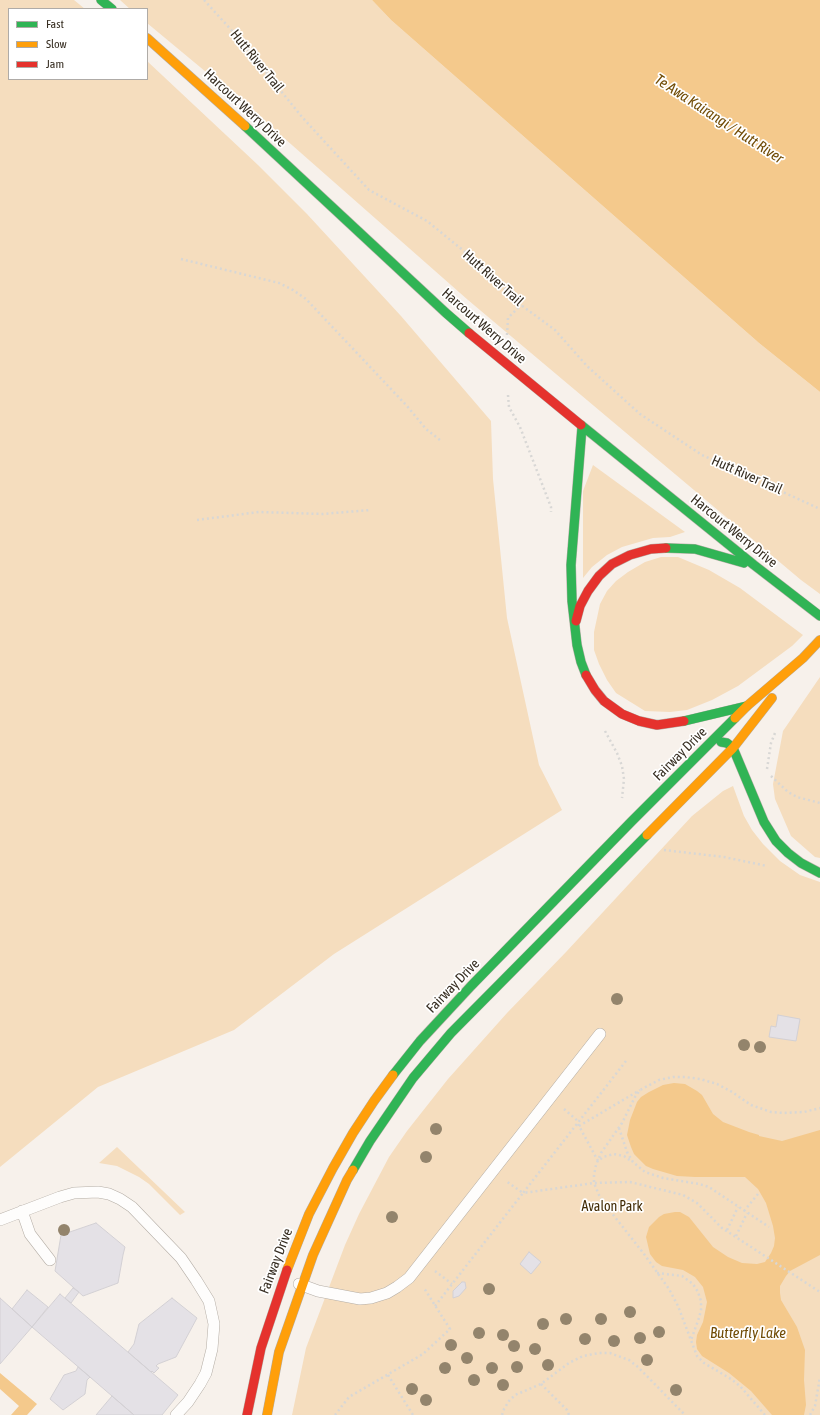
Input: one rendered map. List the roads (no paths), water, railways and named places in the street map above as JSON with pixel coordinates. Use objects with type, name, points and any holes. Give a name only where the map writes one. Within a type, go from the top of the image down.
[{"type":"main road","points":[[101,0],[111,8]]},
{"type":"main road","name":"Harcourt Werry Drive","points":[[148,39],[207,91],[446,312],[506,364],[582,427],[820,616]]},
{"type":"main road","points":[[582,427],[571,565],[572,601],[577,645],[581,662],[588,679],[604,701],[622,714],[639,721],[656,725],[674,723],[747,706]]},
{"type":"main road","points":[[575,626],[580,606],[599,576],[612,564],[630,555],[651,549],[672,547],[695,549],[754,565]]},
{"type":"main road","name":"Fairway Drive","points":[[267,1415],[279,1352],[313,1255],[347,1180],[370,1141],[413,1078],[441,1044],[472,1012],[733,748],[803,658],[820,640]]},
{"type":"main road","name":"Fairway Drive","points":[[247,1415],[260,1348],[284,1277],[309,1214],[333,1168],[370,1107],[397,1070],[420,1041],[471,986],[631,822],[747,706],[803,658]]},
{"type":"main road","points":[[710,744],[720,742],[727,743],[733,748],[764,822],[776,841],[801,863],[820,873]]},
{"type":"lane","points":[[284,1277],[318,1291],[348,1298],[360,1299],[371,1298],[387,1293],[409,1278],[600,1034]]},
{"type":"lane","points":[[0,1220],[74,1193],[88,1191],[109,1194],[120,1199],[136,1210],[186,1265],[209,1301],[214,1324],[210,1359],[200,1384],[188,1402],[176,1415]]},
{"type":"lane","points":[[22,1211],[30,1234],[50,1260]]},
{"type":"water","name":"Te Awa Kairangi / Hutt River","points":[[372,0],[820,0],[820,392],[759,343],[391,20]]},
{"type":"water","name":"Butterfly Lake","points":[[674,1083],[685,1084],[697,1091],[702,1095],[713,1114],[723,1122],[759,1136],[782,1141],[820,1130],[820,1255],[790,1271],[780,1286],[781,1300],[797,1327],[805,1350],[804,1380],[806,1405],[804,1415],[772,1415],[751,1391],[729,1373],[702,1356],[697,1349],[696,1342],[697,1335],[703,1322],[707,1302],[703,1287],[695,1277],[683,1270],[662,1266],[656,1262],[650,1254],[646,1237],[649,1227],[664,1214],[675,1212],[680,1212],[689,1217],[713,1247],[728,1257],[742,1263],[757,1264],[765,1262],[774,1246],[775,1238],[773,1226],[766,1203],[758,1189],[745,1177],[677,1176],[646,1166],[634,1154],[627,1135],[630,1120],[637,1102],[641,1097],[649,1092],[663,1085]]},
{"type":"water","points":[[0,1373],[37,1404],[27,1415],[11,1415],[19,1406],[0,1389]]},
{"type":"park label","name":"Avalon Park","points":[[612,1207]]}]
